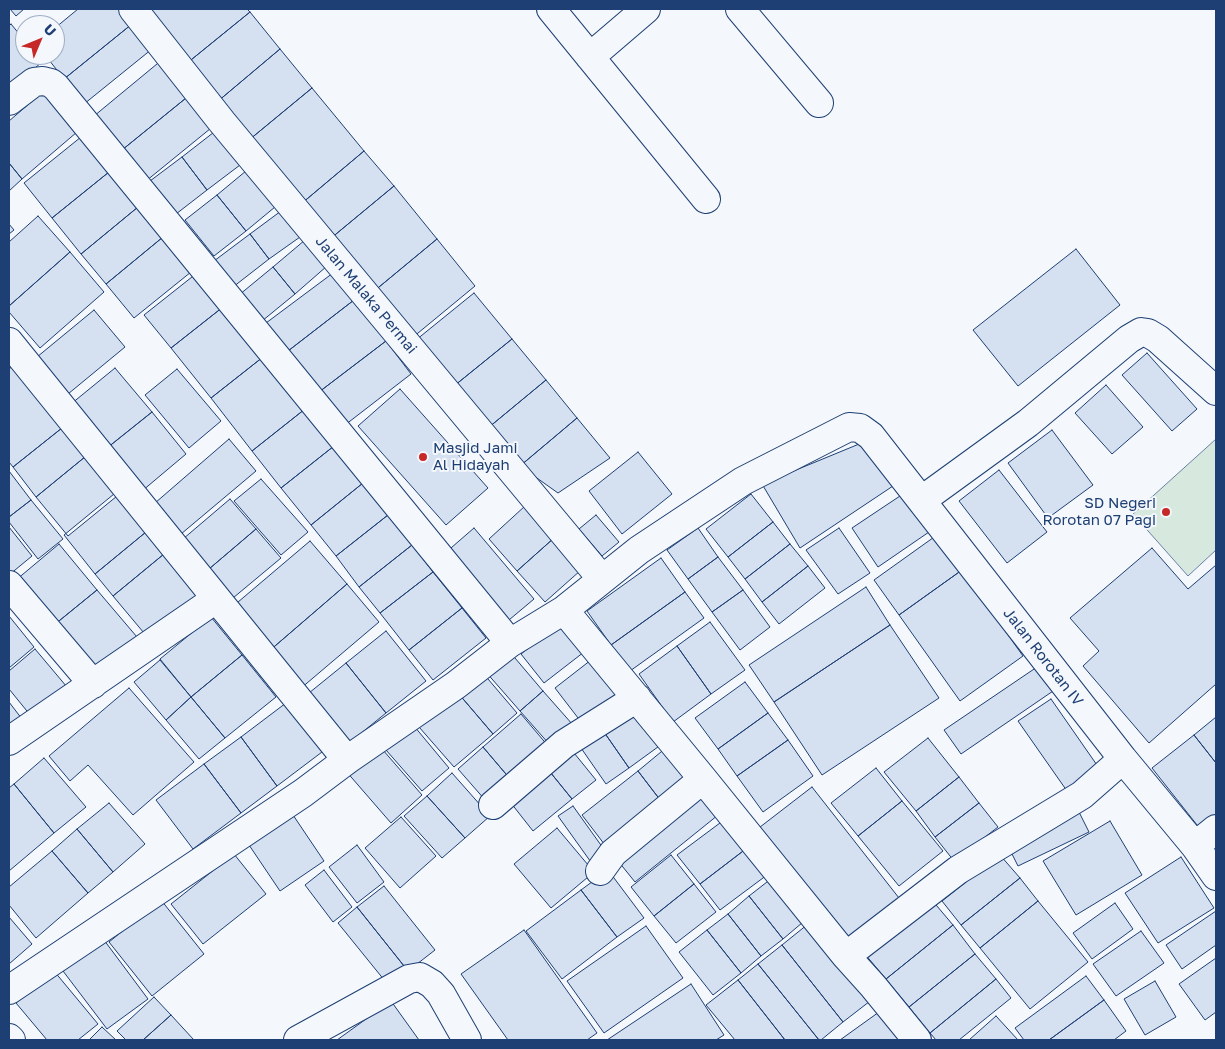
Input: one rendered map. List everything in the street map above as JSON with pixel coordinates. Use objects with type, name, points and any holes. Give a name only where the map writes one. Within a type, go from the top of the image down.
[{"type":"street","name":"Jalan Malaka Permai","points":[[133,9],[222,122],[602,579]]},
{"type":"street","points":[[551,9],[706,199]]},
{"type":"street","points":[[590,57],[646,9]]},
{"type":"street","points":[[740,9],[819,103]]},
{"type":"street","points":[[9,101],[34,82],[43,81],[51,83],[56,87],[510,643]]},
{"type":"street","points":[[922,500],[1028,423],[1128,339],[1141,332],[1148,333],[1158,339],[1216,391]]},
{"type":"street","points":[[9,342],[347,760]]},
{"type":"street","name":"Jalan Rorotan IV","points":[[602,579],[639,550],[744,481],[849,427],[860,428],[871,436],[922,500],[1123,759],[1195,846],[1216,876]]},
{"type":"street","points":[[9,990],[303,793],[347,760],[456,685],[510,643],[564,610],[602,579]]},
{"type":"street","points":[[9,585],[93,684]]},
{"type":"street","points":[[9,741],[216,599]]},
{"type":"street","points":[[564,610],[846,956],[917,1040]]},
{"type":"street","points":[[493,805],[564,744],[637,698]]},
{"type":"street","points":[[846,956],[958,870],[1082,795],[1123,759]]},
{"type":"street","points":[[600,871],[613,852],[703,779]]},
{"type":"street","points":[[1195,846],[1216,829]]},
{"type":"street","points":[[298,1040],[409,979],[420,977],[432,984],[441,994],[467,1040]]},
{"type":"shaded area","points":[[1216,439],[1216,550],[1188,576],[1133,514]]},
{"type":"building","points":[[10,9],[24,9],[17,15]]},
{"type":"building","points":[[78,9],[120,9],[132,24],[64,79],[53,65],[65,65],[65,20]]},
{"type":"building","points":[[150,9],[247,9],[250,12],[186,64]]},
{"type":"building","points":[[250,12],[280,49],[217,102],[186,64]]},
{"type":"building","points":[[11,24],[15,29],[15,65],[38,65],[9,90],[9,26]]},
{"type":"building","points":[[132,24],[152,49],[84,104],[64,79]]},
{"type":"building","points":[[280,49],[312,88],[249,140],[217,102]]},
{"type":"building","points":[[163,59],[191,94],[122,150],[94,116]]},
{"type":"building","points":[[312,88],[364,151],[301,204],[249,140]]},
{"type":"building","points":[[43,92],[77,132],[22,179],[9,163],[9,121]]},
{"type":"building","points":[[191,94],[216,124],[146,181],[122,150]]},
{"type":"building","points":[[218,129],[244,162],[207,190],[182,157]]},
{"type":"building","points":[[81,137],[109,172],[52,218],[24,183]]},
{"type":"building","points":[[364,151],[394,186],[330,239],[301,204]]},
{"type":"building","points":[[182,157],[207,190],[176,214],[150,181]]},
{"type":"building","points":[[9,163],[22,179],[9,191]]},
{"type":"building","points":[[252,166],[281,202],[246,231],[217,195]]},
{"type":"building","points":[[109,172],[138,207],[81,254],[52,218]]},
{"type":"building","points":[[394,186],[437,239],[373,292],[330,239]]},
{"type":"building","points":[[217,195],[246,231],[214,256],[185,220]]},
{"type":"building","points":[[138,207],[163,237],[106,284],[81,254]]},
{"type":"building","points":[[281,211],[300,237],[269,259],[250,234]]},
{"type":"building","points":[[38,216],[70,252],[9,306],[9,242]]},
{"type":"building","points":[[9,224],[14,230],[9,234]]},
{"type":"building","points":[[250,234],[269,259],[233,287],[214,261]]},
{"type":"building","points":[[163,237],[191,272],[134,318],[106,284]]},
{"type":"building","points":[[437,239],[475,286],[412,338],[373,292]]},
{"type":"building","points":[[305,240],[327,266],[295,294],[273,267]]},
{"type":"building","points":[[1076,249],[1120,305],[1018,386],[973,330]]},
{"type":"building","points":[[70,252],[104,292],[40,348],[9,312],[9,306]]},
{"type":"building","points":[[273,267],[295,294],[262,321],[239,295]]},
{"type":"building","points":[[197,273],[223,307],[171,348],[144,315]]},
{"type":"building","points":[[333,273],[354,300],[288,351],[266,323]]},
{"type":"building","points":[[474,293],[512,339],[454,386],[416,340]]},
{"type":"building","points":[[354,300],[386,341],[319,392],[288,351]]},
{"type":"building","points":[[223,307],[263,357],[211,398],[171,348]]},
{"type":"building","points":[[94,310],[125,347],[68,394],[37,357]]},
{"type":"building","points":[[512,339],[546,380],[488,428],[454,386]]},
{"type":"building","points":[[386,341],[411,374],[345,425],[319,392]]},
{"type":"building","points":[[1147,353],[1197,409],[1172,431],[1122,375]]},
{"type":"building","points":[[263,357],[305,409],[252,451],[211,398]]},
{"type":"building","points":[[18,362],[67,424],[13,467],[9,462],[9,369]]},
{"type":"building","points":[[115,368],[152,412],[107,448],[71,404]]},
{"type":"building","points":[[177,369],[221,421],[189,448],[145,395]]},
{"type":"building","points":[[546,380],[577,418],[520,466],[488,428]]},
{"type":"building","points":[[1106,385],[1143,427],[1112,454],[1075,413]]},
{"type":"building","name":"Masjid Jami Al Hidayah","points":[[400,389],[488,488],[446,525],[358,426]]},
{"type":"building","points":[[305,409],[334,446],[281,488],[252,451]]},
{"type":"building","points":[[152,412],[186,454],[142,491],[107,448]]},
{"type":"building","points":[[577,418],[610,458],[558,493],[520,466]]},
{"type":"building","points":[[67,424],[91,452],[36,497],[13,467]]},
{"type":"building","points":[[1052,430],[1093,485],[1048,518],[1008,463]]},
{"type":"building","points":[[229,439],[256,471],[181,534],[155,503]]},
{"type":"building","points":[[864,442],[893,486],[800,548],[762,484]]},
{"type":"building","points":[[334,446],[363,483],[311,525],[281,488]]},
{"type":"building","points":[[91,452],[122,492],[68,536],[36,497]]},
{"type":"building","points":[[638,452],[672,494],[622,534],[589,491]]},
{"type":"building","points":[[999,470],[1047,532],[1007,563],[959,501]]},
{"type":"building","points":[[9,471],[31,500],[9,517]]},
{"type":"building","points":[[261,479],[308,532],[281,555],[234,501]]},
{"type":"building","points":[[363,483],[388,515],[336,556],[311,525]]},
{"type":"building","points":[[114,494],[146,532],[95,574],[64,535]]},
{"type":"building","points":[[751,494],[773,522],[728,557],[706,529]]},
{"type":"building","points":[[903,494],[929,532],[878,567],[852,528]]},
{"type":"building","points":[[230,499],[256,529],[209,569],[183,539]]},
{"type":"building","points":[[31,500],[63,539],[38,559],[9,522],[9,517]]},
{"type":"building","points":[[525,506],[554,538],[517,571],[489,539]]},
{"type":"building","points":[[388,515],[412,545],[359,587],[336,556]]},
{"type":"building","points":[[596,515],[619,542],[602,556],[579,529]]},
{"type":"building","points":[[773,522],[790,544],[745,579],[728,557]]},
{"type":"building","points":[[9,527],[32,556],[9,575]]},
{"type":"building","points":[[474,528],[534,599],[503,625],[444,554]]},
{"type":"building","points":[[698,528],[718,557],[688,579],[667,550]]},
{"type":"building","points":[[839,528],[870,573],[838,594],[806,550]]},
{"type":"building","points":[[256,529],[281,558],[233,598],[209,569]]},
{"type":"building","points":[[146,532],[164,554],[113,596],[95,574]]},
{"type":"building","points":[[937,535],[962,570],[899,615],[874,580]]},
{"type":"building","points":[[554,538],[581,570],[545,602],[517,571]]},
{"type":"building","points":[[310,541],[347,584],[268,652],[231,608]]},
{"type":"building","points":[[59,544],[97,590],[54,625],[16,580]]},
{"type":"building","points":[[790,544],[808,566],[762,602],[745,579]]},
{"type":"building","points":[[412,545],[433,572],[380,613],[359,587]]},
{"type":"building","points":[[1152,548],[1188,589],[1216,565],[1216,684],[1149,743],[1083,666],[1099,651],[1070,618]]},
{"type":"building","points":[[164,554],[199,598],[149,639],[113,596]]},
{"type":"building","points":[[718,557],[743,590],[712,612],[688,579]]},
{"type":"building","points":[[661,558],[685,592],[611,645],[587,611]]},
{"type":"building","points":[[808,566],[825,588],[779,624],[762,602]]},
{"type":"building","points":[[962,570],[1023,656],[960,701],[899,615]]},
{"type":"building","points":[[433,572],[462,608],[409,650],[380,613]]},
{"type":"building","points":[[347,584],[379,622],[300,689],[268,652]]},
{"type":"building","points":[[866,587],[890,625],[774,702],[749,665]]},
{"type":"building","points":[[97,590],[137,637],[94,673],[54,625]]},
{"type":"building","points":[[743,590],[770,627],[740,650],[712,612]]},
{"type":"building","points":[[685,592],[704,618],[630,671],[611,645]]},
{"type":"building","points":[[462,608],[486,638],[433,680],[409,650]]},
{"type":"building","points":[[9,616],[34,647],[9,668]]},
{"type":"building","points":[[211,617],[242,655],[191,697],[160,659]]},
{"type":"building","points":[[562,622],[584,652],[544,683],[521,654]]},
{"type":"building","points":[[710,622],[745,670],[711,694],[677,646]]},
{"type":"building","points":[[890,625],[939,698],[822,775],[774,702]]},
{"type":"building","points":[[386,631],[426,681],[386,713],[346,663]]},
{"type":"building","points":[[677,646],[711,694],[673,722],[639,674]]},
{"type":"building","points":[[35,649],[67,687],[31,716],[9,689],[9,671]]},
{"type":"building","points":[[509,651],[543,691],[520,711],[485,671]]},
{"type":"building","points":[[242,655],[276,697],[225,738],[191,697]]},
{"type":"building","points":[[160,660],[191,697],[166,720],[134,682]]},
{"type":"building","points":[[591,660],[621,699],[585,727],[555,688]]},
{"type":"building","points":[[346,663],[386,713],[349,743],[309,693]]},
{"type":"building","points":[[1040,665],[1056,689],[961,754],[944,730]]},
{"type":"building","points":[[482,672],[517,713],[493,734],[458,693]]},
{"type":"building","points":[[745,682],[768,713],[718,749],[695,718]]},
{"type":"building","points":[[129,688],[194,762],[133,815],[88,765],[70,781],[49,756]]},
{"type":"building","points":[[543,691],[573,725],[550,745],[520,711]]},
{"type":"building","points":[[458,693],[493,734],[454,767],[419,727]]},
{"type":"building","points":[[191,697],[225,738],[199,759],[166,720]]},
{"type":"building","points":[[1051,699],[1099,768],[1067,791],[1018,721]]},
{"type":"building","points":[[9,702],[22,719],[9,730]]},
{"type":"building","points":[[286,703],[322,752],[277,786],[241,737]]},
{"type":"building","points":[[637,709],[662,744],[629,768],[604,732]]},
{"type":"building","points":[[768,713],[788,740],[737,776],[718,749]]},
{"type":"building","points":[[521,714],[549,747],[511,780],[483,747]]},
{"type":"building","points":[[1216,717],[1216,763],[1194,735]]},
{"type":"building","points":[[414,726],[449,768],[422,791],[386,750]]},
{"type":"building","points":[[604,732],[629,768],[606,784],[581,748]]},
{"type":"building","points":[[1194,735],[1216,763],[1216,818],[1201,830],[1152,768]]},
{"type":"building","points":[[241,737],[277,786],[241,813],[204,764]]},
{"type":"building","points":[[928,738],[959,777],[916,811],[884,772]]},
{"type":"building","points":[[788,740],[813,776],[763,812],[737,776]]},
{"type":"building","points":[[376,742],[422,795],[391,823],[345,770]]},
{"type":"building","points":[[483,747],[511,780],[486,801],[458,769]]},
{"type":"building","points":[[667,747],[694,781],[664,805],[638,771]]},
{"type":"building","points":[[570,748],[596,780],[572,799],[546,767]]},
{"type":"building","points":[[44,758],[86,807],[54,833],[14,784]]},
{"type":"building","points":[[204,764],[241,813],[193,849],[156,800]]},
{"type":"building","points":[[546,767],[572,799],[533,831],[507,798]]},
{"type":"building","points":[[876,768],[902,801],[858,836],[831,803]]},
{"type":"building","points":[[638,771],[664,805],[608,849],[582,815]]},
{"type":"building","points":[[452,773],[490,816],[465,838],[427,796]]},
{"type":"building","points":[[959,777],[979,803],[935,837],[916,811]]},
{"type":"building","points":[[14,784],[54,833],[9,871],[9,788]]},
{"type":"building","points":[[702,785],[723,811],[635,882],[614,856]]},
{"type":"building","points":[[812,787],[899,898],[838,946],[751,834]]},
{"type":"building","points":[[427,796],[465,838],[442,858],[404,816]]},
{"type":"building","points":[[902,801],[943,851],[899,886],[858,836]]},
{"type":"building","points":[[109,803],[145,844],[113,872],[77,829]]},
{"type":"building","points":[[979,803],[998,827],[954,861],[935,837]]},
{"type":"building","points":[[573,806],[608,855],[593,865],[558,816]]},
{"type":"building","points":[[1078,810],[1089,832],[1018,866],[1007,844]]},
{"type":"building","points":[[291,812],[324,861],[280,891],[247,842]]},
{"type":"building","points":[[401,817],[436,856],[400,888],[365,848]]},
{"type":"building","points":[[728,817],[751,845],[700,884],[677,855]]},
{"type":"building","points":[[1110,821],[1142,875],[1076,915],[1043,861]]},
{"type":"building","points":[[557,828],[594,872],[551,908],[514,864]]},
{"type":"building","points":[[77,829],[113,872],[88,893],[52,851]]},
{"type":"building","points":[[357,845],[384,882],[357,903],[329,867]]},
{"type":"building","points":[[751,845],[771,872],[720,910],[700,884]]},
{"type":"building","points":[[52,851],[88,893],[36,938],[9,905],[9,887]]},
{"type":"building","points":[[234,854],[266,894],[203,944],[171,904]]},
{"type":"building","points":[[671,855],[694,884],[654,916],[631,887]]},
{"type":"building","points":[[1000,855],[1020,878],[961,925],[942,901]]},
{"type":"building","points":[[1181,857],[1214,908],[1158,943],[1125,893]]},
{"type":"building","points":[[324,870],[352,907],[333,922],[305,885]]},
{"type":"building","points":[[608,870],[644,918],[617,937],[581,890]]},
{"type":"building","points":[[776,875],[809,917],[783,939],[749,896]]},
{"type":"building","points":[[1020,878],[1038,901],[980,948],[961,925]]},
{"type":"building","points":[[694,884],[716,912],[676,943],[654,916]]},
{"type":"building","points":[[384,886],[435,950],[408,971],[357,907]]},
{"type":"building","points":[[581,890],[617,937],[562,979],[526,931]]},
{"type":"building","points":[[749,896],[783,939],[761,956],[728,914]]},
{"type":"building","points":[[931,899],[953,925],[886,979],[864,953]]},
{"type":"building","points":[[161,900],[204,954],[152,996],[109,942]]},
{"type":"building","points":[[1038,901],[1088,962],[1030,1009],[980,948]]},
{"type":"building","points":[[1115,903],[1133,929],[1092,959],[1073,933]]},
{"type":"building","points":[[357,907],[408,971],[389,986],[338,923]]},
{"type":"building","points":[[1216,911],[1216,945],[1182,969],[1166,945]]},
{"type":"building","points":[[728,914],[761,956],[741,973],[707,930]]},
{"type":"building","points":[[9,917],[32,944],[9,964]]},
{"type":"building","points":[[813,920],[874,998],[843,1022],[782,945]]},
{"type":"building","points":[[953,925],[975,954],[909,1007],[886,979]]},
{"type":"building","points":[[646,926],[683,978],[604,1033],[567,981]]},
{"type":"building","points":[[524,930],[597,1033],[587,1040],[508,1040],[461,974]]},
{"type":"building","points":[[707,930],[741,973],[713,995],[679,952]]},
{"type":"building","points":[[1141,931],[1164,963],[1116,996],[1093,964]]},
{"type":"building","points":[[104,940],[148,999],[107,1029],[63,971]]},
{"type":"building","points":[[782,945],[843,1022],[821,1040],[819,1040],[758,964]]},
{"type":"building","points":[[975,954],[996,979],[930,1033],[909,1007]]},
{"type":"building","points":[[1216,958],[1216,1012],[1205,1020],[1179,984]]},
{"type":"building","points":[[758,964],[819,1040],[785,1040],[738,980]]},
{"type":"building","points":[[54,971],[98,1024],[78,1040],[47,1040],[16,1003]]},
{"type":"building","points":[[1086,976],[1104,1000],[1049,1040],[1024,1040],[1015,1028]]},
{"type":"building","points":[[996,979],[1011,998],[959,1040],[936,1040],[930,1033]]},
{"type":"building","points":[[738,980],[785,1040],[735,1040],[706,1005]]},
{"type":"building","points":[[1155,981],[1176,1017],[1145,1035],[1124,999]]},
{"type":"building","points":[[691,984],[724,1035],[716,1040],[607,1040]]},
{"type":"building","points":[[154,997],[171,1015],[143,1040],[126,1040],[117,1031]]},
{"type":"building","points":[[1104,1000],[1126,1031],[1114,1040],[1049,1040]]},
{"type":"building","points":[[391,1001],[419,1040],[337,1040]]},
{"type":"building","points":[[886,1007],[909,1040],[840,1040]]},
{"type":"building","points":[[171,1015],[194,1040],[143,1040]]},
{"type":"building","points":[[996,1016],[1018,1040],[969,1040]]},
{"type":"building","points":[[102,1027],[116,1040],[89,1040]]},
{"type":"place","name":"Masjid Jami Al Hidayah","points":[[423,457]]},
{"type":"place","name":"SD Negeri Rorotan 07 Pagi","points":[[1166,512]]}]
